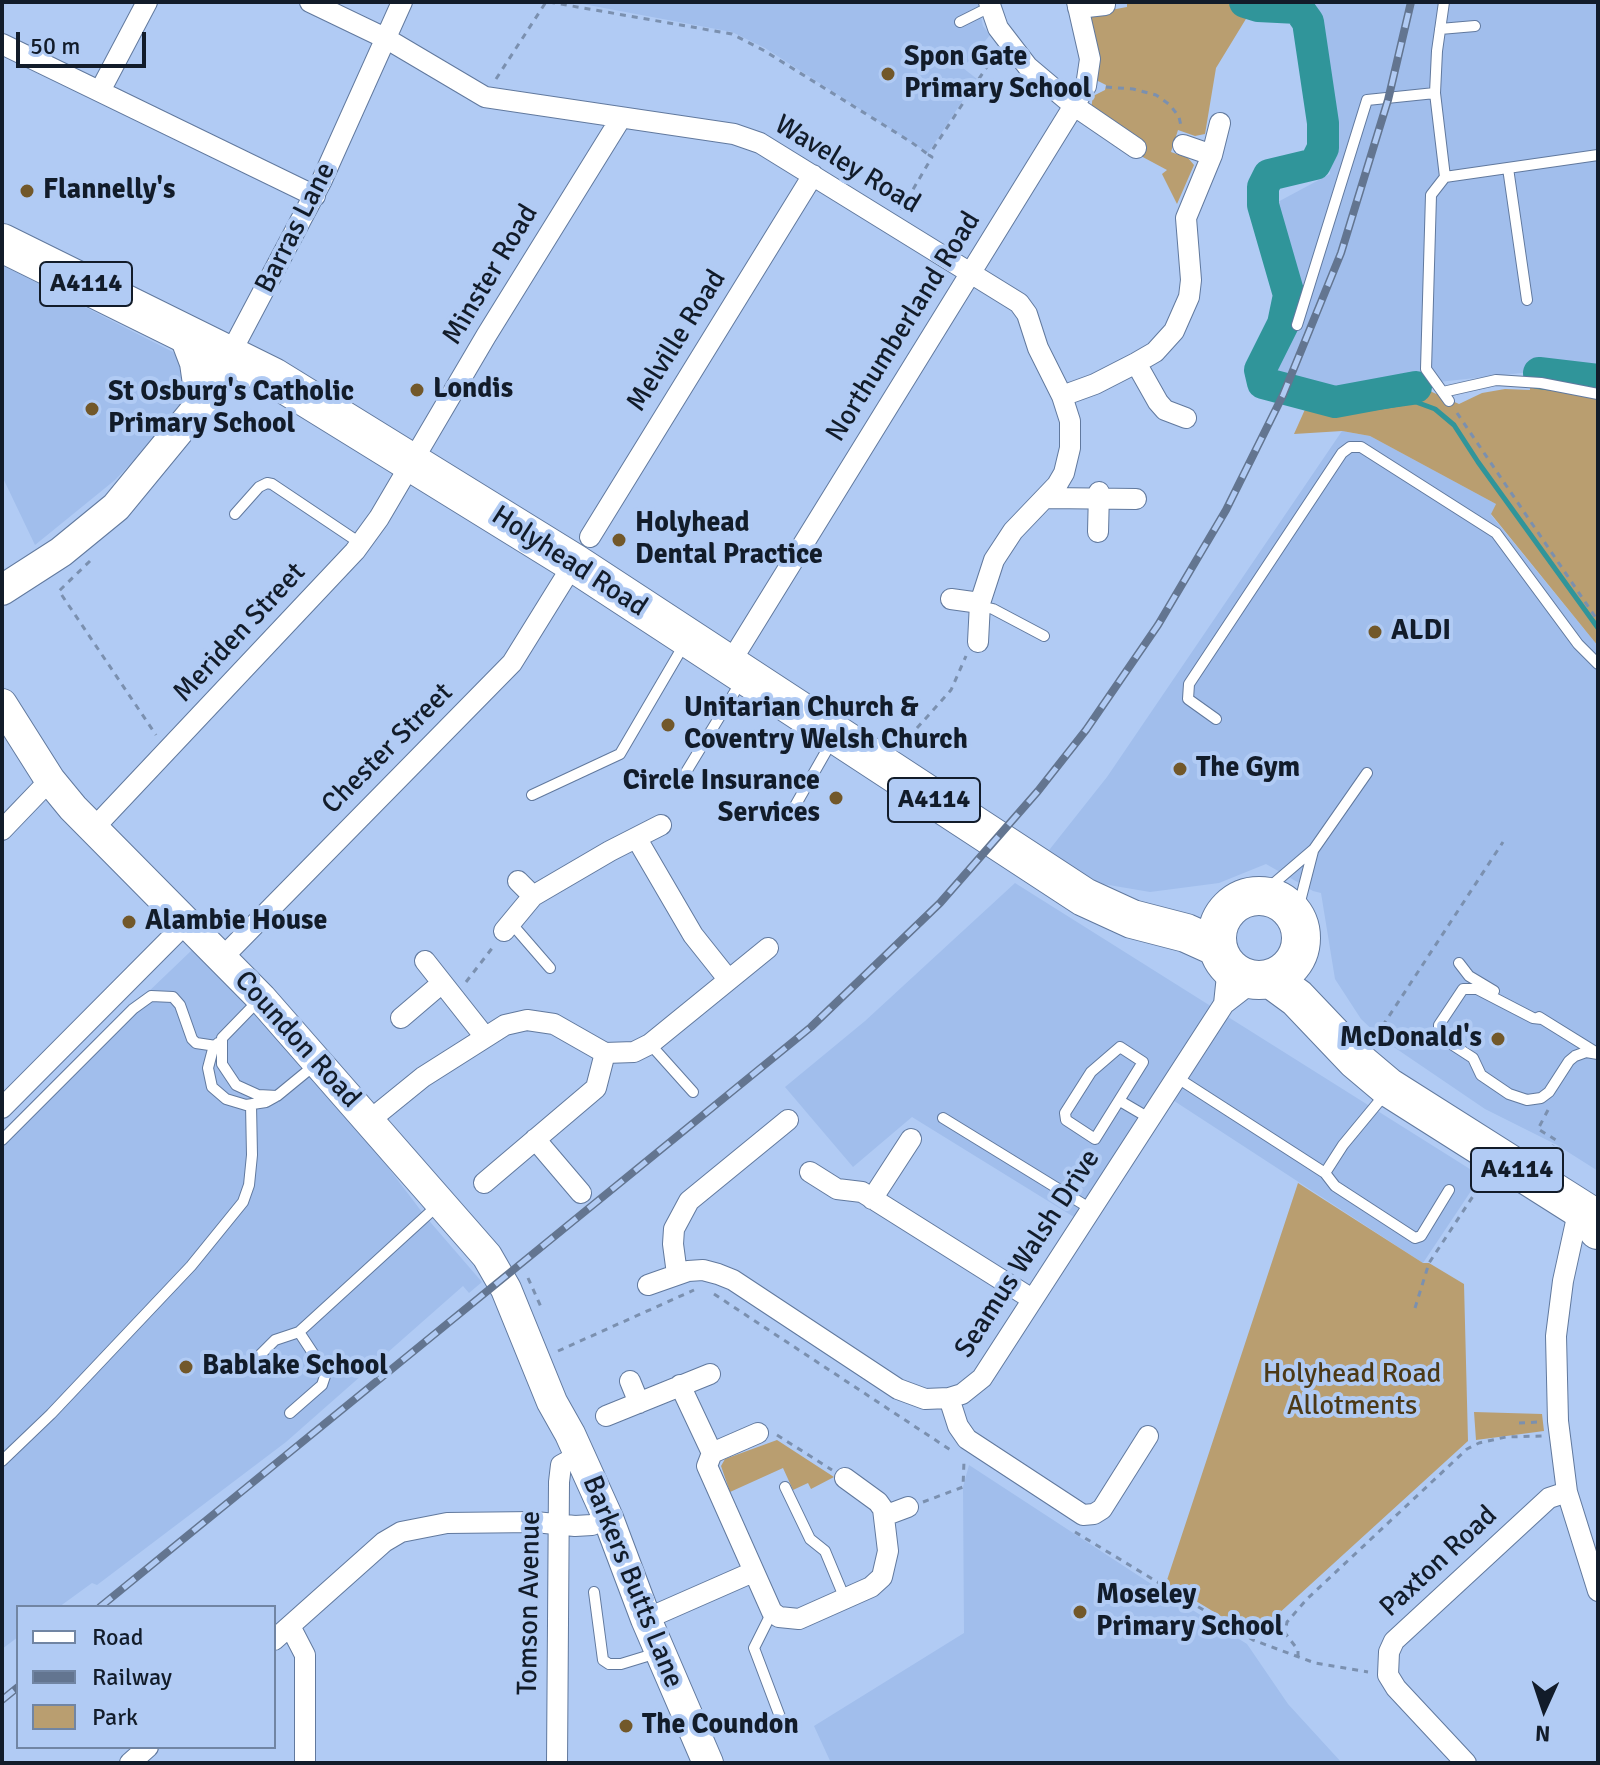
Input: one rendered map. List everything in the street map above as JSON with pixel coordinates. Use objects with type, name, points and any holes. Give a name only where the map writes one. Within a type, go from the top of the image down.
[{"type":"highway","name":"Holyhead Road","points":[[2,243],[230,354],[273,377],[411,463],[582,550],[687,639],[1084,897],[1147,925],[1186,933],[1297,998],[1356,1060],[1390,1088],[1591,1217]]},
{"type":"highway","name":"Holyhead Road","points":[[1117,913],[1179,915],[1209,911],[1247,900]]},
{"type":"highway","points":[[1247,900],[1277,901],[1291,910],[1298,931],[1287,969],[1243,968],[1220,923],[1247,900]]},
{"type":"highway","name":"Holyhead Road","points":[[1298,931],[1307,980],[1322,1024]]},
{"type":"street","points":[[100,91],[147,2]]},
{"type":"street","name":"Waveley Road","points":[[310,2],[387,39],[485,97],[734,134],[760,143],[971,272],[1024,308],[1038,348],[1062,396],[1070,421],[1070,448],[1064,473],[1047,498],[1025,517],[1002,546],[985,581],[979,619]]},
{"type":"street","name":"Barras Lane","points":[[2,590],[61,552],[116,507],[213,389],[315,196],[402,2]]},
{"type":"street","points":[[989,4],[1008,42],[1028,67],[1073,105],[1136,148]]},
{"type":"street","points":[[1086,86],[1090,59],[1078,5],[1105,5]]},
{"type":"street","points":[[2,44],[315,196]]},
{"type":"street","name":"Northumberland Road","points":[[736,671],[971,272],[1086,86]]},
{"type":"street","name":"Minster Road","points":[[411,463],[621,118]]},
{"type":"street","points":[[1062,396],[1095,384],[1155,352],[1167,340],[1182,316],[1191,280],[1186,218],[1212,155],[1220,123]]},
{"type":"street","points":[[1183,145],[1212,155]]},
{"type":"street","name":"Melville Road","points":[[582,550],[813,175]]},
{"type":"street","points":[[184,334],[195,363],[198,384],[196,411]]},
{"type":"street","points":[[1136,363],[1165,410],[1186,418]]},
{"type":"street","name":"Meriden Street","points":[[93,829],[360,543],[379,518],[411,463]]},
{"type":"street","points":[[1047,498],[1098,495],[1136,499]]},
{"type":"street","points":[[1098,495],[1098,532]]},
{"type":"street","name":"Chester Street","points":[[222,958],[512,663],[582,550]]},
{"type":"street","points":[[951,599],[979,619]]},
{"type":"street","name":"Coundon Road","points":[[2,704],[50,780],[93,829],[261,998],[441,1202],[493,1266],[518,1316],[552,1402]]},
{"type":"street","points":[[2,830],[50,780]]},
{"type":"street","points":[[507,927],[526,888],[637,839],[661,825]]},
{"type":"street","points":[[637,839],[693,935],[728,979]]},
{"type":"street","points":[[2,1108],[187,922]]},
{"type":"street","points":[[370,1120],[423,1077],[505,1025],[527,1020],[542,1022],[568,1031],[605,1053],[634,1052],[650,1044],[768,948]]},
{"type":"street","points":[[425,961],[485,1037]]},
{"type":"street","points":[[1224,1004],[1243,968]]},
{"type":"street","points":[[1224,1004],[1243,968]]},
{"type":"street","points":[[401,1018],[448,990]]},
{"type":"street","name":"Seamus Walsh Drive","points":[[949,1398],[973,1388],[982,1378],[1224,1004]]},
{"type":"street","points":[[484,1183],[596,1088],[605,1053]]},
{"type":"street","points":[[677,1274],[674,1229],[689,1201],[788,1120]]},
{"type":"street","points":[[535,1139],[581,1193]]},
{"type":"street","points":[[872,1199],[911,1139]]},
{"type":"street","points":[[810,1172],[837,1189],[862,1192],[1032,1299]]},
{"type":"street","points":[[1591,1217],[1563,1281],[1556,1336],[1558,1435],[1567,1492],[1598,1591]]},
{"type":"street","points":[[648,1285],[677,1274],[703,1270],[733,1280],[898,1389],[925,1399],[949,1398],[958,1426],[967,1439],[1083,1515],[1102,1509],[1148,1436]]},
{"type":"street","points":[[606,1416],[710,1374]]},
{"type":"street","points":[[630,1381],[639,1403]]},
{"type":"street","points":[[680,1385],[712,1453]]},
{"type":"street","name":"Barkers Butts Lane","points":[[552,1402],[608,1518],[659,1652],[708,1763]]},
{"type":"street","points":[[758,1433],[712,1453],[707,1466],[772,1612],[779,1617],[799,1619],[871,1587],[882,1577],[888,1551],[884,1516],[878,1502],[845,1478]]},
{"type":"street","name":"Tomson Avenue","points":[[557,1763],[561,1465],[579,1455]]},
{"type":"street","name":"Paxton Road","points":[[1388,1675],[1387,1663],[1394,1641],[1549,1498],[1567,1492]]},
{"type":"street","points":[[884,1516],[908,1507]]},
{"type":"street","points":[[276,1638],[384,1542],[401,1532],[447,1523],[592,1525],[608,1518]]},
{"type":"street","points":[[646,1619],[753,1572]]},
{"type":"street","points":[[290,1626],[305,1655],[305,1763]]},
{"type":"street","points":[[1388,1675],[1396,1688],[1466,1763]]},
{"type":"street","points":[[130,1763],[146,1749]]},
{"type":"lane","points":[[1444,2],[1435,93],[1445,177]]},
{"type":"lane","points":[[960,22],[989,4]]},
{"type":"lane","points":[[1440,29],[1475,26]]},
{"type":"lane","points":[[1297,325],[1367,100],[1435,93]]},
{"type":"lane","points":[[1598,155],[1445,177],[1431,195],[1426,369],[1446,397],[1496,380],[1541,383],[1598,394]]},
{"type":"lane","points":[[1508,168],[1527,300]]},
{"type":"lane","points":[[1216,719],[1188,699],[1189,684],[1342,453],[1350,447],[1361,447],[1496,533],[1578,644],[1598,664]]},
{"type":"lane","points":[[235,514],[259,487],[272,484],[360,543]]},
{"type":"lane","points":[[979,619],[993,609],[1044,636]]},
{"type":"lane","points":[[532,795],[620,754],[687,639]]},
{"type":"lane","points":[[683,777],[736,671]]},
{"type":"lane","points":[[791,813],[835,736]]},
{"type":"lane","points":[[1247,900],[1314,849],[1367,773]]},
{"type":"lane","points":[[1298,931],[1314,849]]},
{"type":"lane","points":[[507,927],[550,968]]},
{"type":"lane","points":[[1459,963],[1469,976],[1598,1054]]},
{"type":"lane","points":[[1542,1019],[1533,1018],[1477,989],[1463,989],[1439,1025],[1439,1036],[1473,1058],[1481,1075],[1509,1094],[1527,1100],[1541,1098],[1549,1092],[1569,1061],[1586,1052],[1598,1054]]},
{"type":"lane","points":[[2,1140],[133,1009],[151,996],[173,997],[180,1005],[196,1043],[219,1042]]},
{"type":"lane","points":[[261,998],[219,1042],[208,1068],[212,1087],[226,1099],[251,1105],[266,1102],[317,1063]]},
{"type":"lane","points":[[1563,1031],[1568,1039],[1569,1061]]},
{"type":"lane","points":[[219,1042],[222,1064],[236,1085],[258,1095],[277,1096]]},
{"type":"lane","points":[[650,1044],[693,1092]]},
{"type":"lane","points":[[1120,1047],[1143,1062],[1120,1101],[1095,1139],[1066,1120],[1065,1113],[1091,1072],[1120,1047]]},
{"type":"lane","points":[[1176,1077],[1325,1173],[1335,1186],[1415,1238],[1421,1236],[1449,1190]]},
{"type":"lane","points":[[1325,1173],[1343,1145],[1390,1088]]},
{"type":"lane","points":[[1120,1101],[1149,1118]]},
{"type":"lane","points":[[2,1461],[51,1414],[191,1266],[243,1202],[249,1185],[252,1155],[251,1105]]},
{"type":"lane","points":[[943,1118],[1091,1209]]},
{"type":"lane","points":[[252,1363],[275,1340],[299,1332],[441,1202]]},
{"type":"lane","points":[[290,1413],[322,1385],[326,1373],[299,1332]]},
{"type":"lane","points":[[785,1487],[810,1539],[825,1551],[845,1599]]},
{"type":"lane","points":[[594,1592],[603,1660],[609,1664],[621,1664],[659,1652]]},
{"type":"lane","points":[[772,1612],[754,1648],[785,1730]]},
{"type":"path","points":[[485,97],[547,2],[732,34],[790,66],[932,157],[893,224]]},
{"type":"path","points":[[929,155],[997,52],[1008,42]]},
{"type":"path","points":[[1086,86],[1133,89],[1156,95],[1170,105],[1179,117],[1183,145]]},
{"type":"path","points":[[1446,397],[1598,621]]},
{"type":"path","points":[[90,561],[59,591],[167,752]]},
{"type":"path","points":[[889,771],[901,746],[951,690],[979,619]]},
{"type":"path","points":[[1376,1036],[1503,842]]},
{"type":"path","points":[[448,990],[507,927]]},
{"type":"path","points":[[1553,1145],[1556,1140],[1538,1129],[1569,1078],[1561,1073]]},
{"type":"path","points":[[1415,1308],[1429,1263],[1479,1185],[1500,1159]]},
{"type":"path","points":[[552,1354],[703,1287],[953,1452]]},
{"type":"path","points":[[758,1433],[776,1434],[845,1478]]},
{"type":"path","points":[[1298,1657],[1298,1650],[1285,1633],[1287,1622],[1307,1599],[1467,1449],[1506,1437],[1558,1435]]},
{"type":"path","points":[[908,1507],[963,1487],[964,1459]]},
{"type":"path","points":[[1067,1527],[1253,1640],[1315,1663],[1388,1675]]},
{"type":"shaded area","name":"Spon Gate Primary School","points":[[572,2],[978,2],[983,26],[990,35],[963,68],[977,79],[928,153],[765,48],[732,32]]},
{"type":"shaded area","points":[[1287,2],[1598,2],[1598,378],[1540,371],[1337,393],[1268,373],[1300,294],[1274,204],[1330,174],[1323,22]]},
{"type":"shaded area","name":"St Osburg's Catholic Primary School","points":[[2,265],[173,352],[183,363],[189,390],[177,416],[115,480],[35,545],[2,476]]},
{"type":"shaded area","points":[[1342,431],[1370,436],[1496,504],[1491,515],[1598,646],[1598,1171],[1557,1145],[1485,1109],[1382,1039],[1361,1019],[1335,979],[1321,893],[1266,864],[1219,883],[1150,892],[1103,884],[1046,854],[1107,777]]},
{"type":"shaded area","points":[[1015,883],[1481,1176],[1423,1263],[1165,1095],[1082,1222],[912,1117],[853,1167],[785,1087],[865,1021]]},
{"type":"shaded area","name":"Bablake School","points":[[193,949],[320,1078],[425,1216],[482,1282],[469,1293],[463,1286],[286,1442],[97,1585],[92,1583],[62,1605],[16,1605],[16,1638],[2,1649],[2,1132]]},
{"type":"shaded area","name":"Moseley Primary School","points":[[969,1465],[1247,1644],[1288,1704],[1342,1763],[831,1763],[814,1726],[964,1633],[963,1487]]},
{"type":"green space","points":[[1127,2],[1234,2],[1252,9],[1216,68],[1205,134],[1195,136],[1178,130],[1171,152],[1188,158],[1194,165],[1177,204],[1162,174],[1167,170],[1139,155],[1091,109],[1093,96],[1105,90],[1106,85],[1096,80],[1088,22],[1091,16],[1127,7]]},
{"type":"green space","points":[[1529,377],[1598,384],[1598,646],[1491,514],[1496,504],[1370,436],[1342,431],[1294,434],[1315,387],[1337,393],[1414,384],[1459,404],[1482,393],[1505,389],[1530,390]]},
{"type":"green space","name":"Holyhead Road Allotments","points":[[1298,1183],[1423,1263],[1429,1263],[1464,1284],[1468,1441],[1254,1636],[1166,1583]]},
{"type":"green space","points":[[1474,1412],[1542,1414],[1544,1431],[1476,1440]]},
{"type":"green space","points":[[777,1440],[834,1477],[811,1489],[808,1483],[793,1490],[783,1468],[730,1492],[721,1466],[725,1459]]},
{"type":"waterway","points":[[1245,2],[1258,6],[1298,8],[1308,22],[1323,123],[1323,148],[1315,164],[1269,175],[1263,187],[1263,205],[1289,295],[1283,324],[1260,370],[1263,383],[1335,402],[1416,387]]},
{"type":"waterway","points":[[1539,373],[1598,380]]},
{"type":"waterway","points":[[1335,402],[1352,411],[1416,402],[1435,409],[1454,425],[1598,628]]},
{"type":"railway","points":[[102,1605],[811,1027],[940,903],[1038,791],[1086,730],[1158,625],[1226,510],[1283,395],[1341,253],[1388,100],[1411,2]]},
{"type":"railway","points":[[2,1700],[16,1689]]},
{"type":"place","name":"Spon Gate Primary School","points":[[888,74]]},
{"type":"place","name":"Flannelly's","points":[[27,191]]},
{"type":"place","name":"Londis","points":[[417,390]]},
{"type":"place","name":"St Osburg's Catholic Primary School","points":[[92,409]]},
{"type":"place","name":"Holyhead Dental Practice","points":[[619,540]]},
{"type":"place","name":"ALDI","points":[[1375,632]]},
{"type":"place","name":"Unitarian Church & Coventry Welsh Church","points":[[668,725]]},
{"type":"place","name":"The Gym","points":[[1180,769]]},
{"type":"place","name":"Circle Insurance Services","points":[[836,798]]},
{"type":"place","name":"Alambie House","points":[[129,922]]},
{"type":"place","name":"McDonald's","points":[[1498,1039]]},
{"type":"place","name":"Bablake School","points":[[186,1367]]},
{"type":"place","name":"Moseley Primary School","points":[[1080,1612]]},
{"type":"place","name":"The Coundon","points":[[626,1726]]}]
